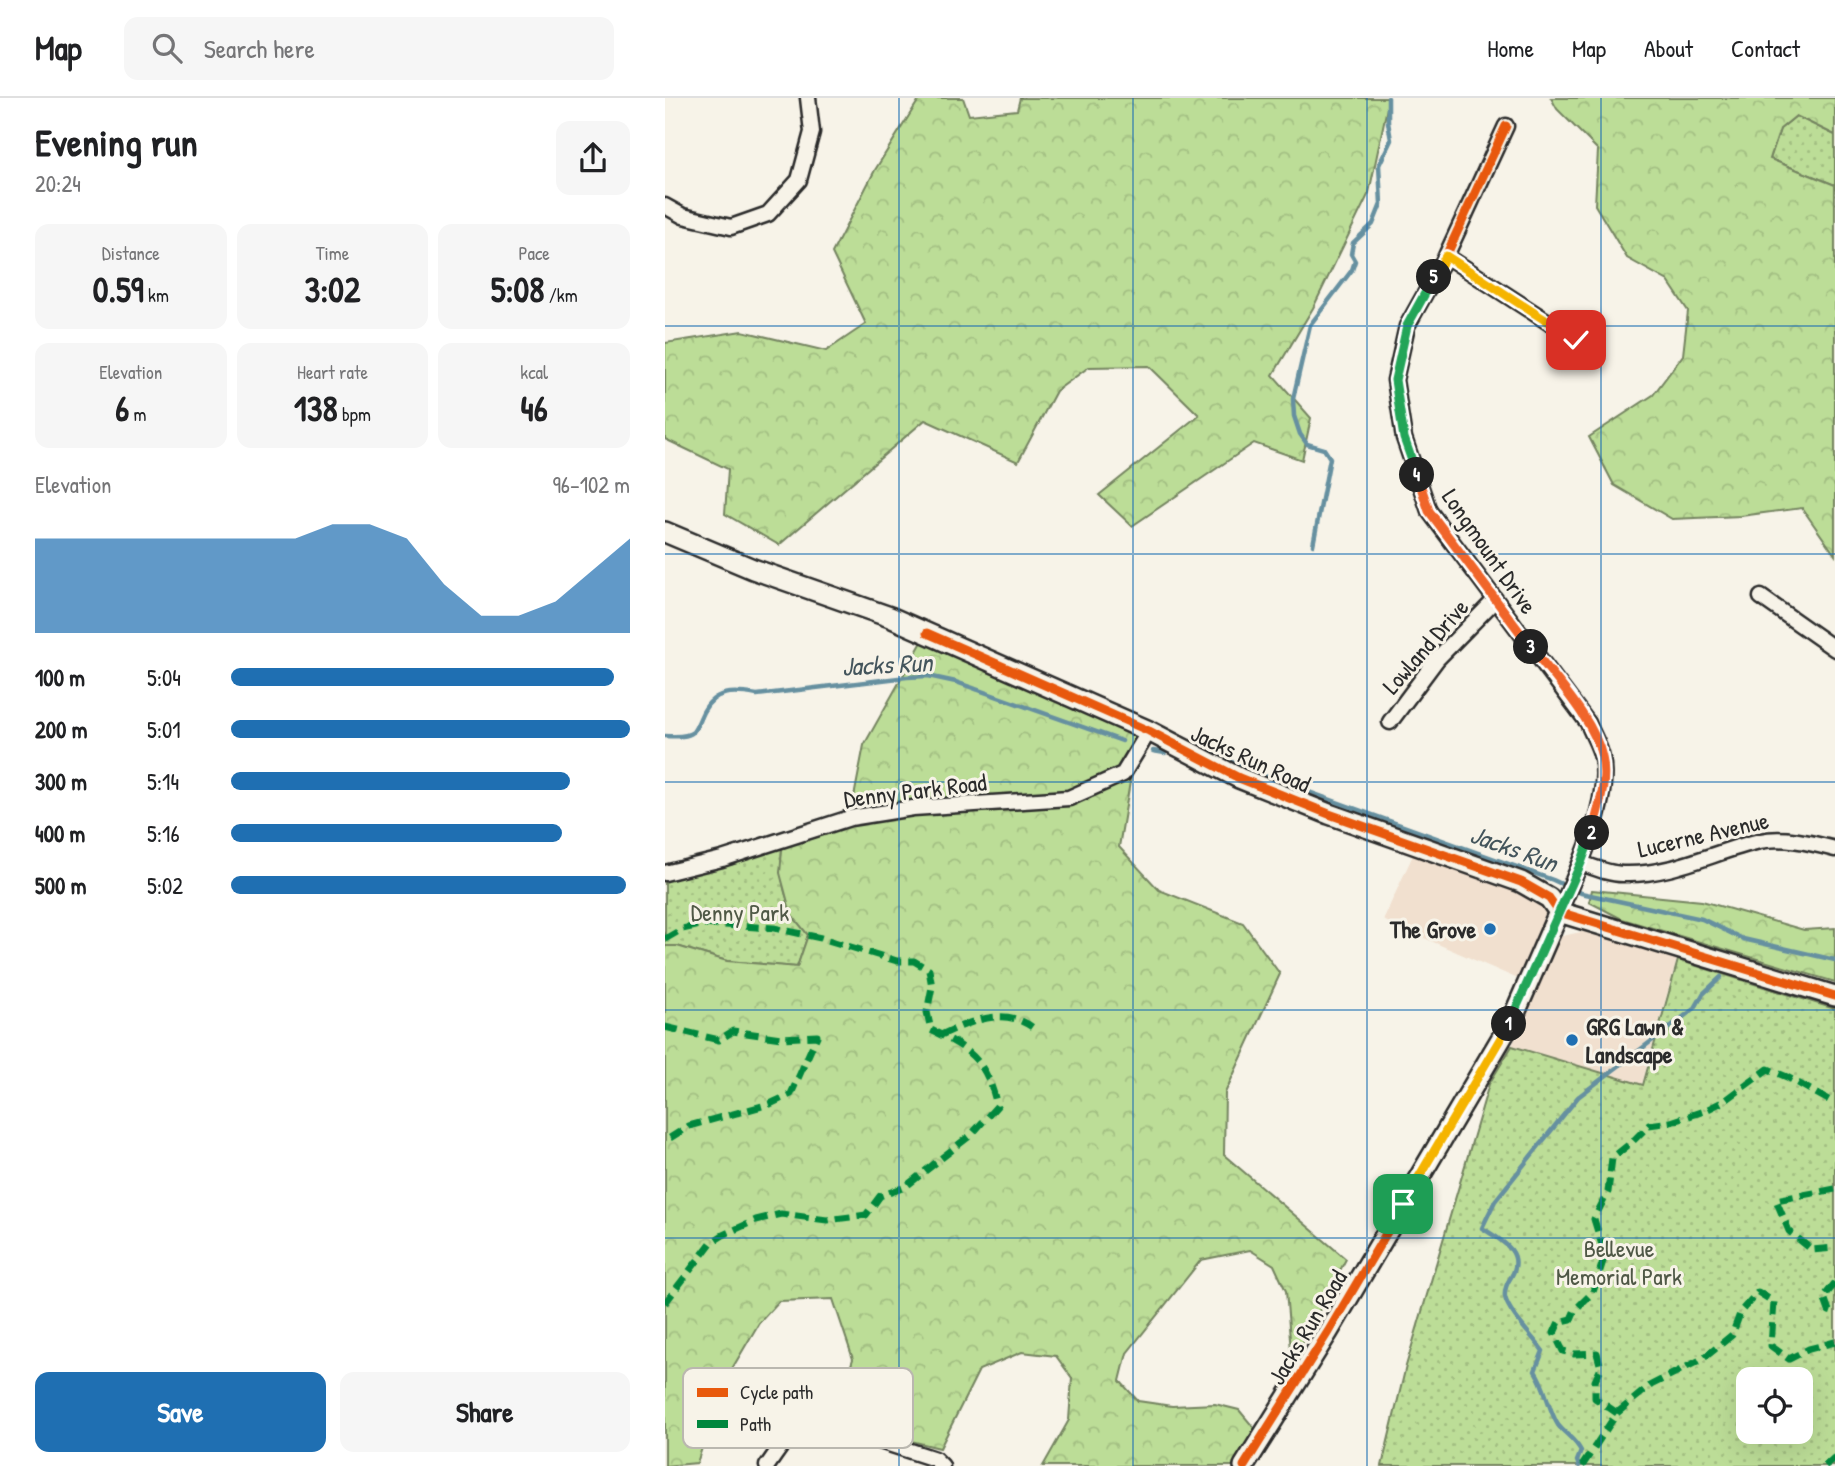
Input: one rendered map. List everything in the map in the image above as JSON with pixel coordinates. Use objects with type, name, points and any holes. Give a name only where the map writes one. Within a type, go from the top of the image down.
[{"type":"street","points":[[665,206],[683,216],[731,227],[768,214],[799,180],[812,132],[808,98]]},
{"type":"street","name":"Longmount Drive","points":[[1506,126],[1446,256],[1407,326],[1395,380],[1404,438],[1429,511],[1588,723],[1602,758],[1602,793],[1581,863],[1567,896]]},
{"type":"street","points":[[1446,256],[1576,340]]},
{"type":"street","name":"Jacks Run Road","points":[[665,532],[743,565],[890,617],[1149,731],[1239,778],[1329,814],[1521,882],[1549,898],[1567,896],[1835,996]]},
{"type":"street","points":[[1761,597],[1835,649]]},
{"type":"street","name":"Lowland Drive","points":[[1390,722],[1437,659],[1495,600]]},
{"type":"street","name":"Denny Park Road","points":[[665,873],[722,859],[850,818],[913,808],[1069,797],[1123,774],[1149,731]]},
{"type":"street","name":"Lucerne Avenue","points":[[1581,863],[1622,874],[1647,873],[1761,841],[1785,839],[1835,849]]},
{"type":"street","name":"Jacks Run Road","points":[[1244,1466],[1328,1332],[1511,1022],[1567,896]]},
{"type":"street","points":[[767,1466],[781,1448]]},
{"type":"street","points":[[900,1448],[935,1459],[942,1466]]},
{"type":"shaded area","points":[[1413,855],[1540,901],[1547,912],[1518,979],[1383,920]]},
{"type":"shaded area","points":[[1585,931],[1677,959],[1642,1084],[1512,1048],[1509,1053],[1558,937]]},
{"type":"green space","points":[[920,98],[963,98],[969,115],[1017,110],[1020,98],[1389,98],[1369,193],[1313,308],[1273,375],[1311,418],[1302,460],[1254,443],[1132,526],[1099,495],[1199,415],[1149,366],[1089,367],[1056,391],[1018,462],[925,420],[779,545],[725,514],[728,469],[665,439],[665,343],[742,331],[826,351],[866,324],[832,253],[875,170]]},
{"type":"green space","points":[[1551,98],[1835,98],[1835,135],[1796,116],[1780,129],[1770,159],[1835,185],[1835,555],[1802,508],[1741,516],[1672,519],[1614,485],[1589,437],[1653,395],[1683,355],[1688,311],[1668,281],[1627,258],[1595,205],[1598,150],[1557,109]]},
{"type":"green space","points":[[1796,116],[1835,135],[1835,185],[1770,159],[1780,129]]},
{"type":"green space","points":[[927,633],[1149,731],[1123,774],[1131,776],[1119,847],[1159,890],[1243,923],[1280,974],[1225,1093],[1224,1155],[1346,1259],[1292,1363],[1286,1291],[1274,1265],[1250,1250],[1201,1260],[1127,1353],[1120,1381],[1138,1401],[1172,1406],[1215,1404],[1239,1410],[1255,1429],[1233,1466],[1043,1466],[1069,1420],[1072,1378],[1056,1356],[1022,1352],[979,1370],[940,1448],[913,1442],[913,1368],[850,1368],[853,1359],[833,1299],[779,1301],[759,1323],[732,1368],[683,1368],[683,1448],[702,1448],[697,1463],[665,1466],[665,946],[677,946],[727,961],[797,967],[808,935],[791,914],[780,873],[783,839],[850,818],[864,745]]},
{"type":"green space","name":"Denny Park","points":[[782,846],[785,894],[808,935],[797,967],[727,961],[677,946],[665,946],[665,879],[694,874]]},
{"type":"green space","points":[[1592,890],[1702,901],[1804,930],[1835,928],[1835,982],[1622,919],[1589,902]]},
{"type":"green space","name":"Bellevue Memorial Park","points":[[1678,960],[1835,1009],[1835,1466],[1382,1466],[1406,1366],[1489,1084],[1512,1046],[1643,1085]]},
{"type":"waterway","points":[[1313,545],[1330,458],[1324,449],[1307,444],[1300,434],[1294,416],[1293,399],[1310,325],[1352,270],[1355,261],[1351,254],[1353,243],[1373,224],[1381,204],[1379,165],[1391,140],[1388,98]]},
{"type":"waterway","name":"Jacks Run","points":[[665,736],[683,736],[693,732],[713,699],[726,693],[757,695],[928,676],[956,682],[1122,741]]},
{"type":"waterway","name":"Jacks Run","points":[[1200,747],[1253,772],[1553,880],[1581,893],[1702,919],[1743,939],[1835,960]]},
{"type":"waterway","name":"Jacks Run","points":[[1153,751],[1165,753]]},
{"type":"waterway","points":[[1579,1466],[1577,1461],[1581,1451],[1558,1425],[1535,1371],[1543,1351],[1516,1317],[1505,1297],[1506,1286],[1515,1268],[1513,1254],[1503,1242],[1482,1228],[1495,1201],[1578,1097],[1695,1008],[1703,994],[1721,977]]},
{"type":"marked path","points":[[665,939],[682,929],[706,924],[774,928],[821,938],[897,961],[914,961],[929,970],[932,987],[927,1012],[931,1030],[957,1044],[975,1059],[988,1078],[997,1106],[972,1134],[905,1187],[880,1196],[866,1215],[827,1220],[781,1214],[756,1220],[723,1235],[711,1243],[665,1303]]},
{"type":"marked path","points":[[941,1035],[986,1018],[1009,1018],[1032,1027]]},
{"type":"marked path","points":[[665,1027],[719,1040],[733,1031],[781,1038],[817,1036],[791,1094],[770,1104],[689,1126],[665,1141]]},
{"type":"marked path","points":[[1582,1466],[1617,1413],[1595,1398],[1595,1381],[1601,1368],[1597,1353],[1574,1354],[1563,1351],[1554,1333],[1559,1322],[1571,1319],[1575,1310],[1593,1292],[1605,1255],[1594,1219],[1608,1192],[1612,1158],[1649,1125],[1671,1122],[1704,1111],[1726,1100],[1768,1069],[1835,1102]]},
{"type":"marked path","points":[[1835,1189],[1776,1200],[1789,1231],[1812,1250],[1835,1248]]},
{"type":"marked path","points":[[1835,1283],[1824,1297],[1829,1311],[1835,1313]]},
{"type":"marked path","points":[[1617,1413],[1651,1385],[1704,1358],[1732,1335],[1741,1311],[1758,1292],[1774,1302],[1771,1346],[1789,1359],[1809,1349],[1835,1342]]},
{"type":"marked path","points":[[1825,1466],[1835,1457]]},
{"type":"cycle path","points":[[1244,1466],[1328,1332],[1511,1022],[1581,863],[1602,793],[1602,758],[1588,723],[1429,511],[1404,438],[1395,380],[1407,326],[1446,256],[1506,126]]},
{"type":"cycle path","points":[[927,633],[1149,731],[1239,778],[1329,814],[1521,882],[1549,898],[1559,912],[1835,996]]},
{"type":"place","name":"The Grove","points":[[1490,929]]},
{"type":"place","name":"GRG Lawn & Landscape","points":[[1572,1040]]},
{"type":"route","points":[[1403,1204],[1511,1022],[1591,836],[1602,793],[1602,758],[1588,723],[1429,511],[1404,438],[1395,380],[1407,326],[1446,256],[1576,340]]}]
